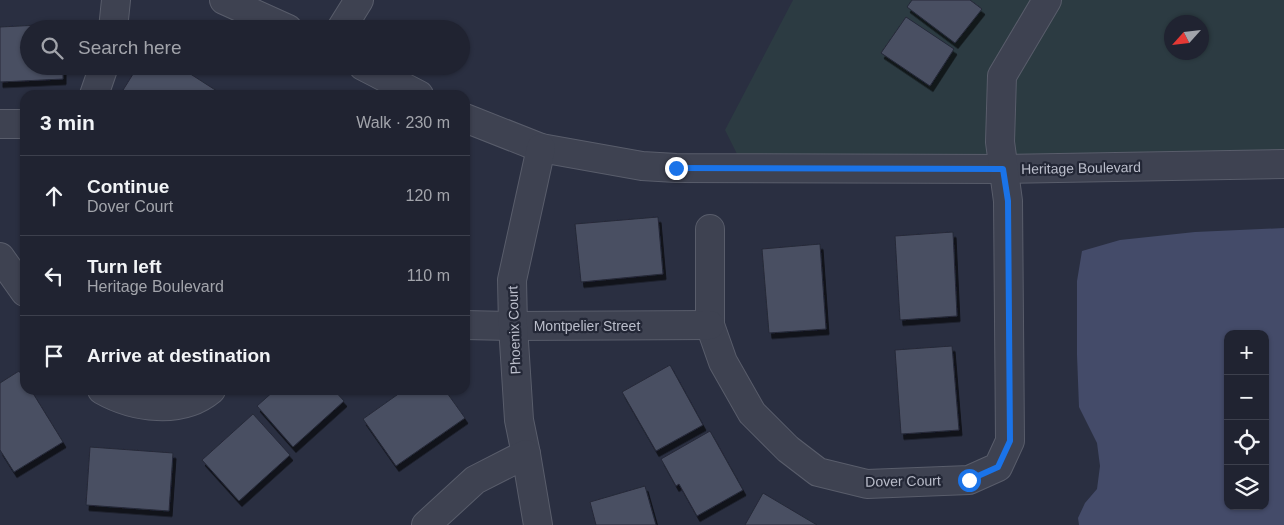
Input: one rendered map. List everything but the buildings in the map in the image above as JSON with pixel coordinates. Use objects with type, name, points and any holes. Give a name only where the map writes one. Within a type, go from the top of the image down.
[{"type":"street","points":[[114,20],[116,0]]},
{"type":"street","points":[[224,0],[268,20]]},
{"type":"street","points":[[346,20],[358,0]]},
{"type":"street","name":"Dover Court","points":[[710,229],[710,324],[723,362],[752,413],[788,449],[818,472],[867,484],[969,480],[998,467],[1010,441],[1008,201],[1000,142],[1002,76],[1047,0]]},
{"type":"street","points":[[96,90],[101,75]]},
{"type":"street","points":[[380,75],[409,90]]},
{"type":"street","name":"Heritage Boulevard","points":[[470,120],[541,148],[642,166],[676,168],[1003,169],[1284,164]]},
{"type":"street","points":[[0,124],[20,124]]},
{"type":"street","name":"Phoenix Court","points":[[538,525],[519,420],[512,280],[541,148]]},
{"type":"street","points":[[0,257],[20,285]]},
{"type":"street","name":"Montpelier Street","points":[[470,325],[710,324]]},
{"type":"street","points":[[114,395],[125,400],[157,406],[192,402],[205,395]]},
{"type":"street","points":[[426,525],[475,480],[526,454]]},
{"type":"shaded area","points":[[793,0],[1284,0],[1284,162],[746,172],[725,130]]},
{"type":"water","points":[[1284,228],[1284,525],[1079,525],[1078,518],[1085,503],[1097,489],[1100,466],[1097,443],[1079,407],[1077,281],[1082,251],[1120,240],[1195,232]]},
{"type":"route","points":[[676,168],[1003,169],[1008,201],[1010,441],[998,467],[969,480]]}]
